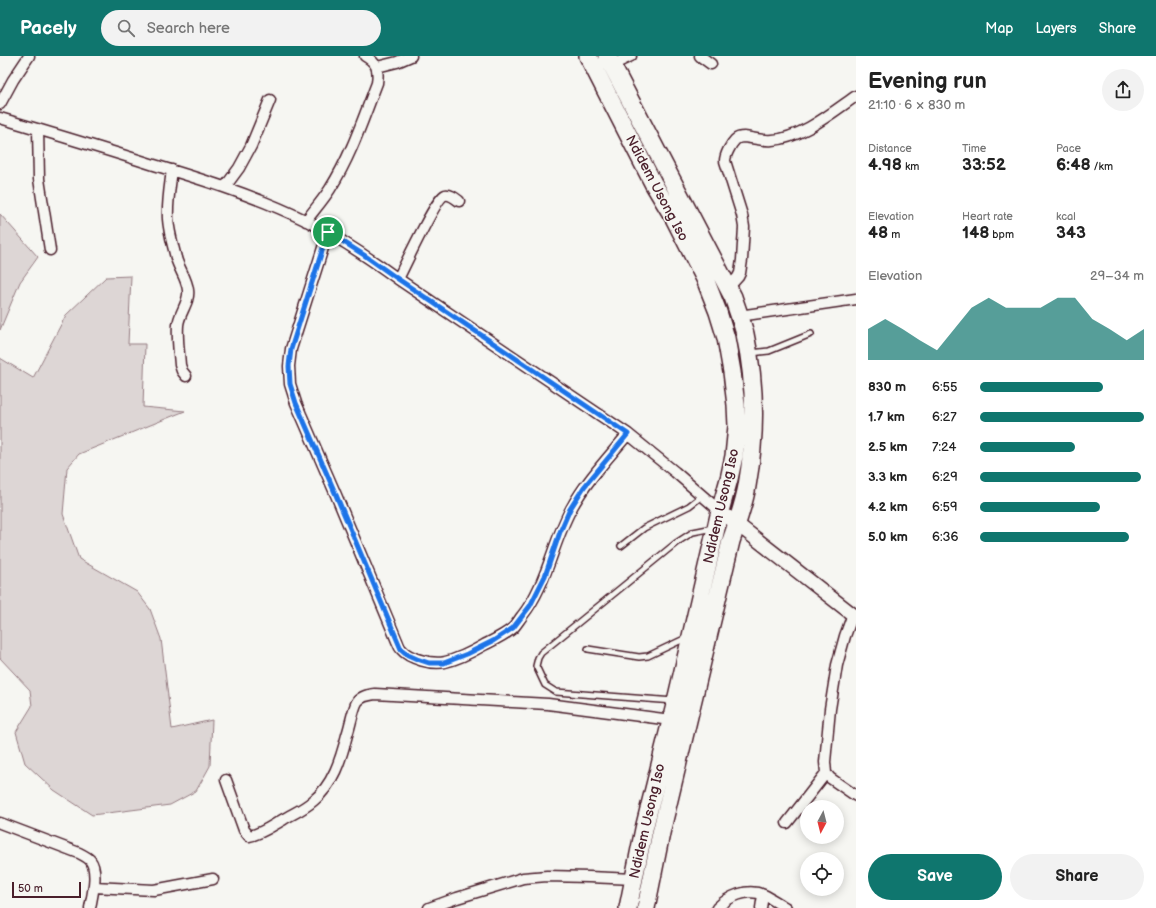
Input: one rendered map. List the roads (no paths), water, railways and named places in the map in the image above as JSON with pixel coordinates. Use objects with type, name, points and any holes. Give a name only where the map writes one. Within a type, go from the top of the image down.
[{"type":"highway","name":"Ndidem Usong Iso","points":[[588,56],[653,183],[674,218],[705,279],[726,338],[736,398],[737,426],[732,464],[644,829],[628,908]]},
{"type":"highway","name":"Ndidem Usong Iso","points":[[610,60],[733,297],[745,334],[753,386],[754,414],[747,487],[731,541],[661,833],[646,908]]},
{"type":"street","points":[[0,104],[28,56]]},
{"type":"street","points":[[306,220],[330,189],[343,166],[377,83],[377,67],[372,60],[365,56]]},
{"type":"street","points":[[377,67],[397,62],[411,56]]},
{"type":"street","points":[[610,60],[631,56]]},
{"type":"street","points":[[700,56],[711,64]]},
{"type":"street","points":[[728,288],[740,273],[744,227],[742,215],[725,161],[726,155],[735,140],[740,137],[772,140],[784,138],[814,125],[856,96]]},
{"type":"street","points":[[226,187],[239,168],[251,146],[270,100]]},
{"type":"street","points":[[0,118],[226,187],[271,204],[306,220],[364,255],[628,434],[702,496],[718,519],[737,524],[854,616],[845,636],[837,665],[824,762],[826,773],[830,778],[856,796]]},
{"type":"street","points":[[38,129],[38,179],[50,250]]},
{"type":"street","points":[[172,170],[168,205],[170,238],[178,266],[187,284],[188,291],[188,295],[179,318],[178,326],[180,365],[186,376]]},
{"type":"street","points":[[398,279],[430,216],[442,197],[446,195],[451,196],[459,201]]},
{"type":"street","points":[[328,232],[291,349],[289,366],[290,384],[296,403],[397,641],[401,649],[408,655],[429,663],[444,663],[467,654],[493,641],[513,628],[530,606],[545,576],[560,532],[570,509],[584,487],[628,434]]},
{"type":"street","points":[[739,316],[856,299]]},
{"type":"street","points":[[226,780],[244,830],[249,836],[257,835],[296,813],[313,801],[324,790],[334,776],[346,741],[356,703],[361,697],[367,695],[375,694],[548,704],[671,720]]},
{"type":"street","points":[[787,823],[826,773]]},
{"type":"street","points":[[0,823],[79,853],[89,859],[94,873],[94,887],[90,908]]},
{"type":"street","points":[[429,908],[523,878],[547,876],[589,876],[634,879]]},
{"type":"street","points":[[94,887],[154,890],[213,878]]},
{"type":"street","points":[[717,908],[734,896],[745,893],[763,895],[786,908]]},
{"type":"street","points":[[761,908],[763,895]]},
{"type":"lane","points":[[748,354],[769,351],[811,334]]},
{"type":"lane","points":[[621,546],[644,528],[689,506],[702,496]]},
{"type":"lane","points":[[676,701],[556,692],[545,685],[536,666],[541,653],[676,543],[692,532],[718,519]]},
{"type":"lane","points":[[588,649],[639,657],[648,656],[691,636]]}]
